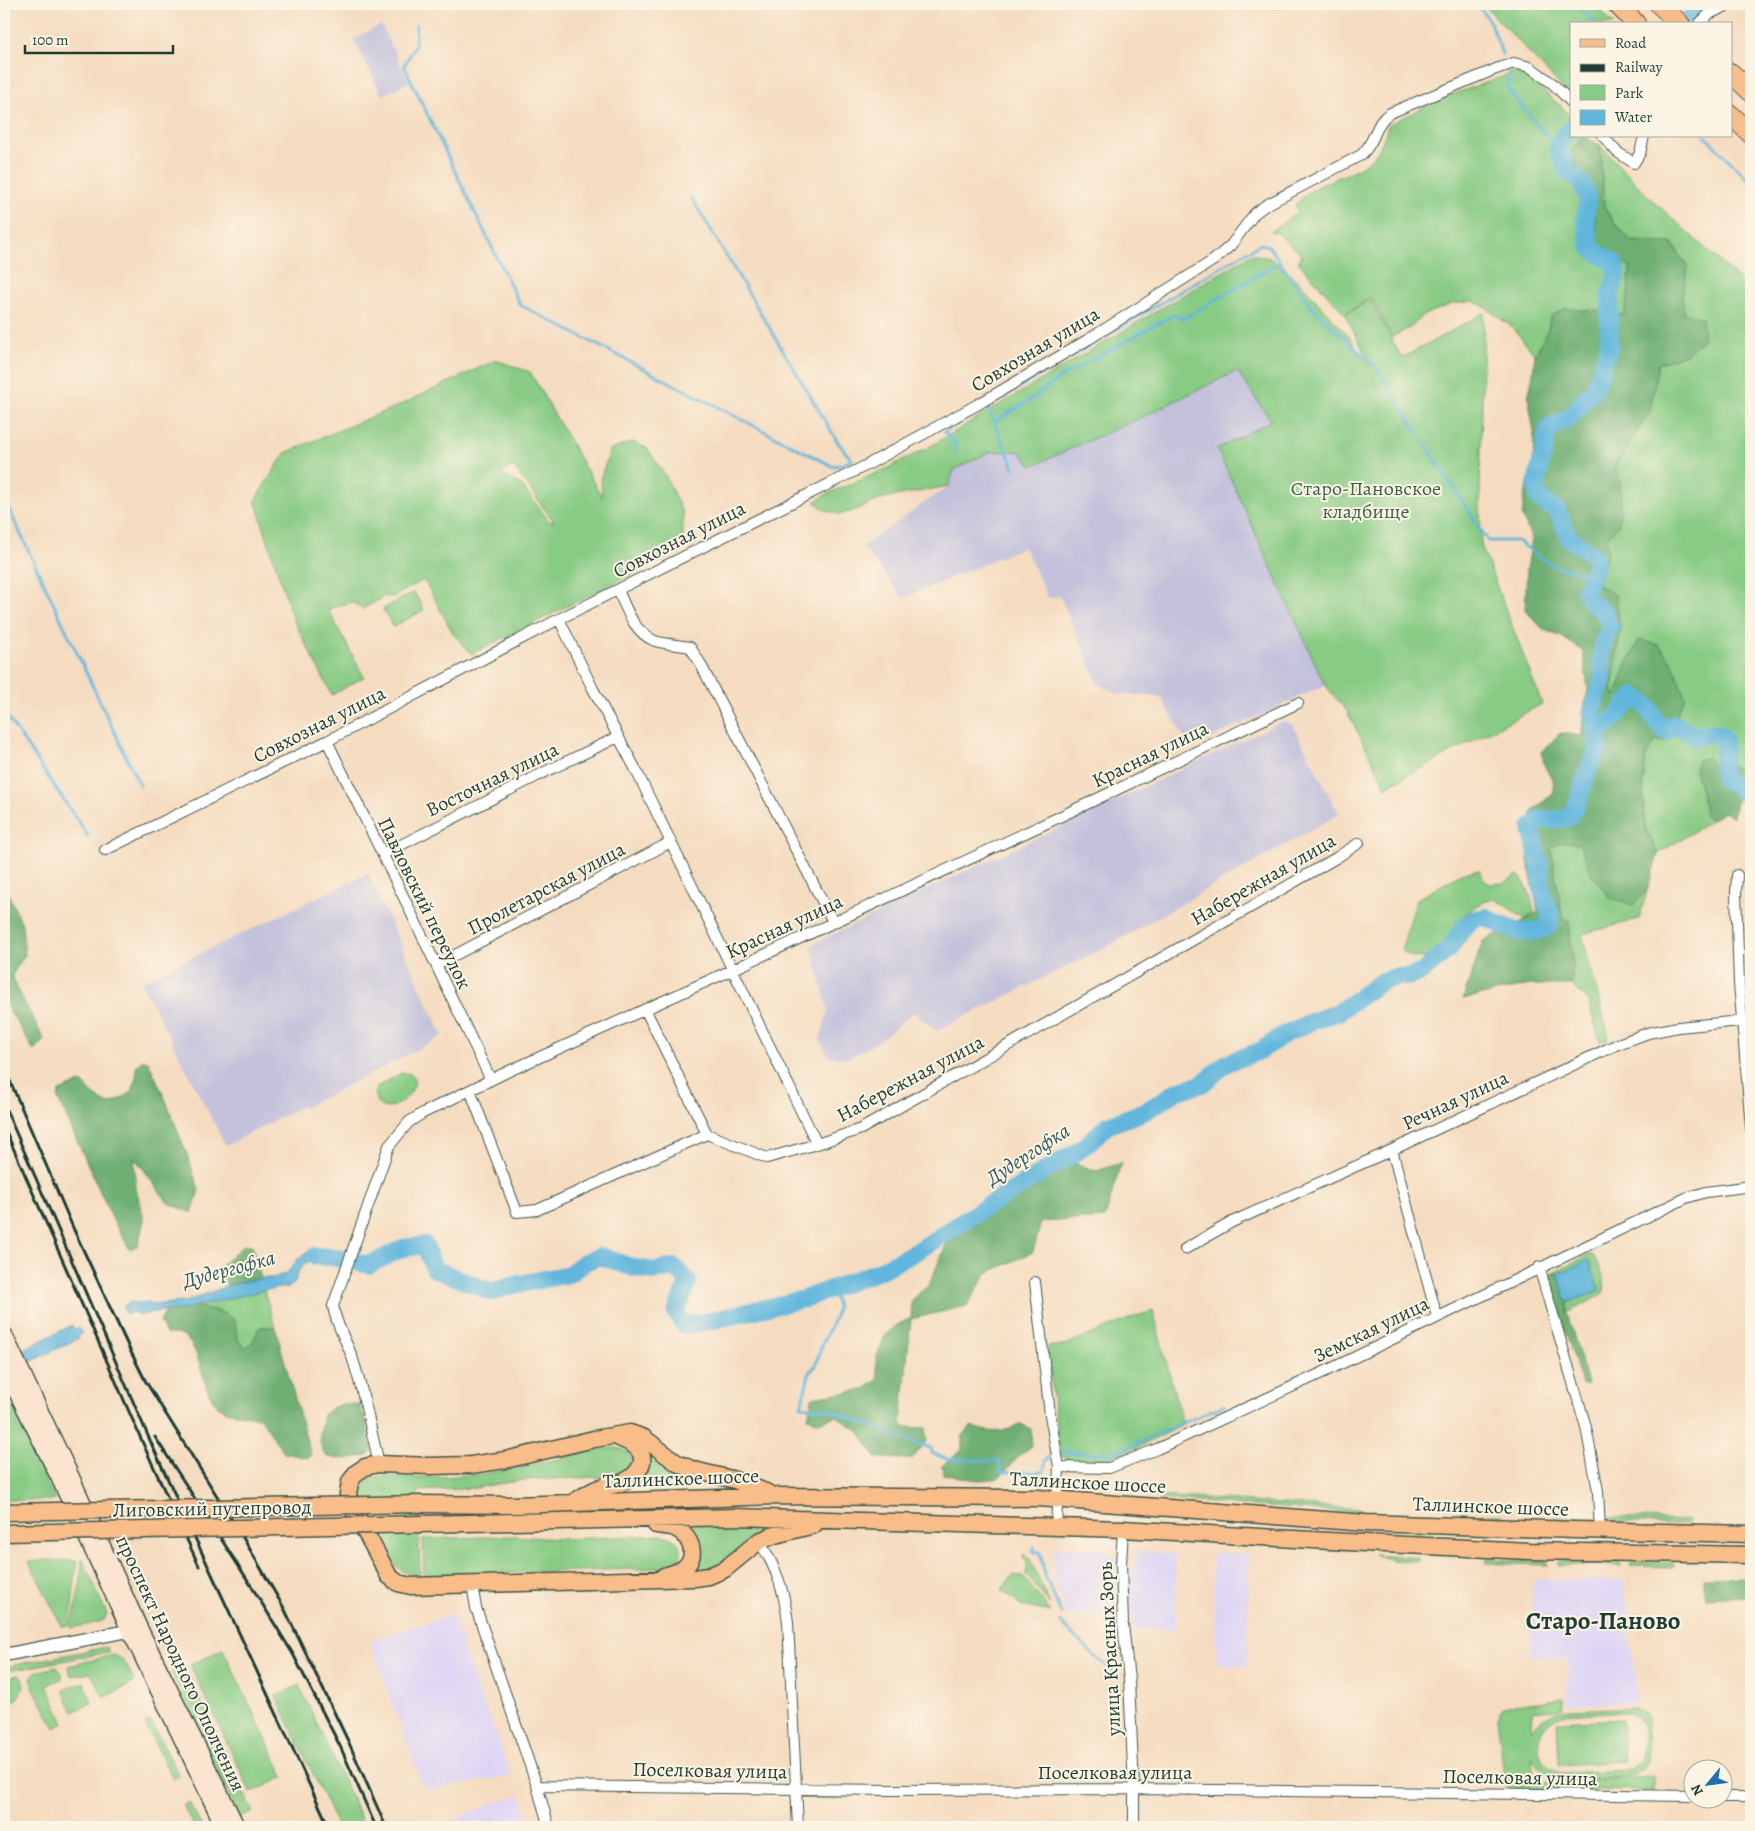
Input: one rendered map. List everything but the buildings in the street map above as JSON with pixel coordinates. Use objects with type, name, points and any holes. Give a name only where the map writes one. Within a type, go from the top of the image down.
[{"type":"highway","points":[[1617,4],[1634,22]]},
{"type":"highway","points":[[1660,4],[1678,22]]},
{"type":"highway","points":[[1732,74],[1751,92]]},
{"type":"highway","points":[[1732,116],[1751,134]]},
{"type":"main road","points":[[6,1339],[19,1383]]},
{"type":"main road","points":[[4,1367],[19,1383]]},
{"type":"main road","name":"проспект Народного Ополчения","points":[[19,1383],[70,1474],[135,1630],[224,1827]]},
{"type":"main road","points":[[775,1496],[735,1480],[694,1470],[677,1462],[644,1438],[630,1433],[504,1460],[471,1465],[378,1464],[356,1473],[350,1482],[348,1494],[351,1505],[388,1576],[398,1583],[411,1586],[473,1591],[656,1579],[678,1580],[709,1576],[725,1569],[759,1542],[791,1530],[838,1520]]},
{"type":"main road","points":[[571,1503],[600,1487],[619,1484],[631,1478],[639,1471],[643,1460],[639,1450],[630,1442],[615,1436]]},
{"type":"main road","name":"Таллинское шоссе","points":[[421,1504],[514,1505],[775,1496],[1058,1499],[1366,1523],[1751,1534]]},
{"type":"main road","name":"Лиговский путепровод","points":[[4,1512],[421,1504]]},
{"type":"main road","name":"Таллинское шоссе","points":[[421,1524],[735,1517],[1123,1529],[1365,1544],[1529,1551],[1751,1555]]},
{"type":"main road","points":[[624,1520],[673,1528],[689,1540],[692,1550],[691,1558],[686,1567],[678,1572],[656,1579]]},
{"type":"main road","name":"Лиговский путепровод","points":[[4,1533],[421,1524]]},
{"type":"main road","name":"проспект Народного Ополчения","points":[[135,1630],[237,1827]]},
{"type":"street","points":[[1701,22],[1709,14],[1731,4]]},
{"type":"street","name":"Совхозная улица","points":[[105,850],[327,741],[559,619],[867,465],[982,402],[1089,339],[1214,260],[1231,245],[1255,213],[1266,205],[1362,155],[1370,145],[1377,126],[1383,117],[1496,69],[1514,64],[1530,67],[1570,101]]},
{"type":"street","points":[[1605,138],[1617,152],[1634,163],[1640,153],[1644,138]]},
{"type":"street","points":[[618,590],[634,624],[645,635],[655,641],[690,648],[700,661],[833,922]]},
{"type":"street","points":[[559,619],[671,842],[817,1144]]},
{"type":"street","name":"Красная улица","points":[[378,1464],[358,1378],[351,1354],[335,1318],[333,1306],[389,1146],[408,1122],[491,1080],[732,970],[1298,703]]},
{"type":"street","name":"Восточная улица","points":[[383,854],[538,775],[618,737]]},
{"type":"street","name":"Павловский переулок","points":[[327,741],[491,1080]]},
{"type":"street","name":"Пролетарская улица","points":[[436,965],[671,842]]},
{"type":"street","name":"Набережная улица","points":[[707,1134],[767,1158],[817,1144],[861,1128],[1273,895],[1359,843]]},
{"type":"street","points":[[1737,875],[1738,948],[1747,1020],[1751,1128]]},
{"type":"street","points":[[470,1090],[518,1212],[536,1210],[707,1134],[645,1009]]},
{"type":"street","name":"Речная улица","points":[[1185,1249],[1232,1222],[1392,1150],[1618,1044],[1648,1033],[1678,1027],[1747,1020]]},
{"type":"street","points":[[1392,1150],[1437,1317]]},
{"type":"street","name":"Земская улица","points":[[1059,1467],[1109,1468],[1157,1449],[1686,1198],[1706,1192],[1751,1186]]},
{"type":"street","points":[[1539,1267],[1586,1427],[1598,1491],[1600,1531]]},
{"type":"street","points":[[1034,1282],[1050,1414],[1059,1467],[1056,1527]]},
{"type":"street","name":"улица Красных Зорь","points":[[1123,1529],[1121,1564],[1123,1624],[1129,1680],[1134,1827]]},
{"type":"street","points":[[759,1542],[779,1576],[785,1595],[798,1827]]},
{"type":"street","points":[[473,1591],[549,1827]]},
{"type":"street","points":[[4,1655],[135,1630]]},
{"type":"street","name":"Поселковая улица","points":[[537,1786],[796,1789],[1134,1789],[1682,1796]]},
{"type":"street","points":[[1732,1796],[1751,1797]]},
{"type":"shaded area","points":[[381,25],[409,82],[382,96],[354,39]]},
{"type":"shaded area","points":[[1237,371],[1272,421],[1218,449],[1325,685],[1190,748],[1161,697],[1117,694],[1098,683],[1060,596],[1048,598],[1024,547],[903,598],[863,546],[949,486],[954,470],[990,452],[1019,451],[1140,418]]},
{"type":"shaded area","points":[[1283,721],[1293,725],[1339,814],[1108,946],[936,1031],[914,1012],[876,1043],[848,1058],[829,1057],[820,1040],[828,1010],[811,945]]},
{"type":"shaded area","points":[[368,873],[443,1036],[226,1146],[141,982]]},
{"type":"shaded area","points":[[1054,1548],[1100,1549],[1117,1558],[1116,1617],[1065,1615],[1064,1600],[1053,1580]]},
{"type":"shaded area","points":[[1139,1551],[1175,1554],[1176,1629],[1134,1630],[1129,1613],[1127,1574],[1132,1569]]},
{"type":"shaded area","points":[[1212,1553],[1248,1554],[1248,1666],[1217,1665]]},
{"type":"shaded area","points":[[1533,1580],[1623,1580],[1638,1702],[1567,1705],[1567,1660],[1530,1656]]},
{"type":"shaded area","points":[[453,1614],[477,1690],[499,1739],[512,1776],[424,1790],[370,1642]]},
{"type":"shaded area","points":[[521,1796],[529,1827],[458,1827],[455,1819],[492,1803]]},
{"type":"green space","points":[[1483,4],[1593,4],[1612,22],[1570,22],[1570,96]]},
{"type":"green space","points":[[1515,72],[1527,77],[1564,109],[1570,118],[1570,138],[1584,138],[1568,155],[1592,190],[1598,244],[1609,254],[1630,267],[1628,297],[1624,315],[1589,309],[1551,316],[1547,332],[1535,355],[1513,328],[1474,301],[1452,304],[1424,315],[1411,327],[1392,337],[1371,297],[1345,314],[1298,262],[1302,255],[1277,233],[1271,232],[1298,211],[1295,205],[1307,193],[1358,169],[1367,162],[1376,153],[1383,141],[1388,125],[1440,99]]},
{"type":"green space","points":[[1587,138],[1600,145],[1604,207],[1613,221],[1631,241],[1671,243],[1688,267],[1682,295],[1684,313],[1702,318],[1704,339],[1686,354],[1658,364],[1650,412],[1615,466],[1622,492],[1619,524],[1606,539],[1608,553],[1597,584],[1616,596],[1620,630],[1612,689],[1615,697],[1627,664],[1639,640],[1659,645],[1673,664],[1685,697],[1665,741],[1655,741],[1646,756],[1643,785],[1645,827],[1658,854],[1647,891],[1633,905],[1610,898],[1593,877],[1580,845],[1565,842],[1551,848],[1562,916],[1569,921],[1573,968],[1571,985],[1530,985],[1463,999],[1483,941],[1538,912],[1528,860],[1532,812],[1554,792],[1553,781],[1544,765],[1542,751],[1560,733],[1582,736],[1583,713],[1588,690],[1583,651],[1562,637],[1544,630],[1525,610],[1527,569],[1532,539],[1522,516],[1533,462],[1534,432],[1528,397],[1535,355],[1547,332],[1551,316],[1566,308],[1624,315],[1628,297],[1630,267],[1609,254],[1598,244],[1592,190],[1568,154],[1578,143]]},
{"type":"green space","points":[[1600,145],[1647,195],[1751,290],[1751,732],[1746,763],[1742,772],[1732,767],[1719,771],[1695,770],[1702,795],[1705,816],[1712,820],[1658,854],[1645,827],[1643,785],[1646,756],[1656,741],[1616,697],[1612,689],[1620,630],[1597,584],[1608,553],[1606,539],[1622,492],[1615,466],[1650,412],[1658,364],[1686,354],[1682,295],[1688,267],[1672,243],[1631,241],[1613,221],[1604,207]]},
{"type":"green space","name":"Старо-Пановское кладбище","points":[[1252,254],[1270,258],[1300,283],[1352,340],[1362,357],[1372,367],[1345,315],[1370,299],[1402,358],[1484,313],[1480,498],[1481,545],[1542,704],[1386,787],[1347,711],[1325,685],[1217,449],[1271,421],[1237,371],[1140,418],[1032,466],[1019,451],[990,452],[954,470],[949,486],[884,498],[850,512],[839,514],[825,510],[815,502],[825,495],[888,468],[929,447]]},
{"type":"green space","points":[[496,360],[530,372],[602,497],[601,477],[610,450],[632,442],[647,448],[665,475],[683,514],[683,536],[678,549],[665,558],[471,654],[453,633],[424,580],[393,597],[386,597],[384,595],[381,599],[362,609],[352,602],[328,609],[364,677],[332,695],[292,617],[255,500],[285,453],[400,405]],"holes":[[[513,466],[554,522],[550,522],[521,485],[500,473]]]},
{"type":"green space","points":[[414,592],[424,610],[393,627],[383,609]]},
{"type":"green space","points":[[1704,758],[1708,759],[1719,771],[1732,767],[1742,772],[1733,817],[1724,812],[1712,820],[1705,816],[1702,795],[1695,770],[1697,761]]},
{"type":"green space","points":[[1568,841],[1579,842],[1633,905],[1647,891],[1639,919],[1582,934],[1609,1038],[1600,1042],[1588,1000],[1571,985],[1573,968],[1569,921],[1562,916],[1551,848],[1559,843]]},
{"type":"green space","points":[[1479,870],[1489,884],[1504,883],[1518,875],[1527,888],[1534,913],[1525,919],[1495,899],[1490,900],[1476,906],[1461,919],[1449,943],[1439,953],[1419,958],[1412,957],[1401,950],[1417,899],[1463,873]]},
{"type":"green space","points":[[4,884],[22,924],[25,955],[12,975],[44,1040],[34,1051],[4,1001]]},
{"type":"green space","points":[[141,1061],[148,1061],[167,1103],[199,1190],[192,1213],[168,1203],[134,1158],[136,1187],[144,1220],[138,1246],[130,1250],[113,1220],[58,1099],[59,1091],[82,1082],[96,1097],[109,1104],[116,1101],[127,1095],[134,1087],[136,1066]]},
{"type":"green space","points":[[401,1073],[411,1075],[415,1080],[413,1087],[401,1102],[392,1107],[384,1107],[376,1100],[377,1087]]},
{"type":"green space","points":[[1068,1160],[1096,1171],[1121,1163],[1105,1218],[1041,1222],[1033,1252],[987,1273],[967,1306],[911,1319],[901,1423],[905,1427],[926,1428],[927,1441],[912,1459],[876,1458],[860,1432],[836,1416],[819,1422],[808,1418],[812,1398],[859,1390],[878,1379],[876,1359],[885,1335],[897,1325],[911,1318],[912,1299],[929,1285],[951,1233]]},
{"type":"green space","points":[[244,1245],[252,1245],[261,1278],[227,1286],[218,1273],[220,1266]]},
{"type":"green space","points":[[1587,1255],[1593,1255],[1600,1269],[1604,1279],[1603,1294],[1567,1313],[1567,1303],[1599,1290],[1589,1261],[1558,1274],[1553,1273]]},
{"type":"green space","points":[[1558,1274],[1567,1303],[1567,1313],[1588,1384],[1582,1385],[1548,1275]]},
{"type":"green space","points":[[264,1290],[275,1327],[260,1327],[252,1343],[245,1348],[238,1340],[225,1314],[212,1309],[193,1307]]},
{"type":"green space","points":[[193,1307],[225,1314],[235,1320],[238,1340],[245,1348],[252,1343],[260,1327],[275,1327],[311,1456],[307,1458],[284,1453],[261,1419],[224,1410],[215,1403],[210,1396],[193,1347],[181,1335],[166,1334],[160,1322],[167,1310],[182,1310]]},
{"type":"green space","points":[[1153,1311],[1183,1425],[1139,1447],[1105,1459],[1088,1462],[1073,1461],[1060,1455],[1048,1346],[1062,1346]]},
{"type":"green space","points":[[4,1391],[46,1481],[56,1500],[4,1500]]},
{"type":"green space","points":[[343,1404],[359,1404],[366,1421],[372,1450],[368,1455],[346,1459],[327,1457],[321,1447],[320,1437],[323,1415],[332,1408]]},
{"type":"green space","points":[[1021,1424],[1031,1429],[1032,1446],[996,1479],[976,1480],[943,1474],[942,1466],[962,1450],[962,1437],[971,1426],[984,1430],[1002,1431]]},
{"type":"green space","points":[[619,1448],[628,1452],[631,1459],[627,1467],[620,1473],[602,1477],[522,1480],[475,1488],[418,1491],[420,1576],[403,1572],[393,1563],[378,1538],[362,1503],[362,1485],[378,1476],[436,1477],[487,1473]]},
{"type":"green space","points":[[650,1452],[700,1479],[701,1482],[699,1484],[640,1486],[639,1483],[648,1469]]},
{"type":"green space","points":[[1145,1495],[1361,1509],[1359,1513],[1168,1500]]},
{"type":"green space","points":[[1456,1514],[1503,1515],[1501,1519],[1457,1518]]},
{"type":"green space","points":[[1554,1516],[1596,1517],[1594,1522],[1554,1520]]},
{"type":"green space","points":[[1605,1517],[1688,1520],[1687,1524],[1606,1522]]},
{"type":"green space","points":[[687,1524],[769,1525],[771,1527],[721,1563],[695,1571],[701,1554],[697,1541],[686,1526]]},
{"type":"green space","points":[[663,1535],[676,1542],[680,1546],[681,1551],[680,1556],[672,1565],[664,1568],[424,1576],[423,1539],[514,1536],[559,1539]]},
{"type":"green space","points":[[1024,1554],[1030,1559],[1050,1605],[1025,1573],[1027,1571],[1027,1563],[1023,1559]]},
{"type":"green space","points":[[1374,1554],[1417,1557],[1419,1561],[1391,1560]]},
{"type":"green space","points":[[82,1558],[107,1614],[104,1620],[100,1622],[71,1628],[81,1580]]},
{"type":"green space","points":[[1487,1559],[1546,1561],[1548,1565],[1486,1563]]},
{"type":"green space","points":[[48,1560],[77,1561],[70,1625],[62,1626],[29,1562]]},
{"type":"green space","points":[[1559,1561],[1619,1561],[1621,1566],[1558,1565]]},
{"type":"green space","points":[[1631,1562],[1673,1563],[1674,1567],[1630,1566]]},
{"type":"green space","points":[[1013,1575],[1022,1575],[1051,1612],[1020,1606],[1015,1599],[1001,1591]]},
{"type":"green space","points":[[1751,1577],[1751,1596],[1706,1598],[1703,1578]]},
{"type":"green space","points":[[107,1647],[109,1652],[4,1672],[4,1667]]},
{"type":"green space","points":[[223,1649],[284,1777],[251,1793],[190,1665]]},
{"type":"green space","points":[[113,1655],[124,1662],[135,1682],[104,1698],[91,1673],[71,1676],[68,1666]]},
{"type":"green space","points":[[57,1667],[62,1674],[62,1679],[47,1685],[64,1723],[55,1728],[34,1689],[31,1679],[35,1672]]},
{"type":"green space","points":[[185,1667],[253,1812],[240,1818],[171,1673]]},
{"type":"green space","points":[[18,1675],[22,1677],[24,1688],[15,1701],[4,1697],[4,1679]]},
{"type":"green space","points":[[84,1682],[92,1703],[73,1712],[63,1690]]},
{"type":"green space","points":[[299,1685],[365,1827],[338,1827],[276,1696]]},
{"type":"green space","points":[[1564,1698],[1564,1708],[1533,1711],[1532,1731],[1541,1719],[1555,1711],[1633,1707],[1644,1714],[1647,1719],[1648,1763],[1640,1771],[1632,1775],[1613,1778],[1557,1778],[1542,1771],[1532,1757],[1534,1782],[1653,1777],[1653,1791],[1506,1789],[1497,1717],[1502,1707]],"holes":[[[1628,1711],[1642,1727],[1642,1754],[1641,1761],[1627,1770],[1561,1773],[1551,1768],[1544,1761],[1540,1753],[1540,1735],[1552,1720],[1562,1715]]]},
{"type":"green space","points":[[1622,1719],[1625,1761],[1559,1765],[1557,1722]]},
{"type":"green space","points":[[151,1721],[179,1776],[173,1779],[145,1724]]},
{"type":"green space","points":[[189,1802],[202,1827],[194,1827],[183,1805]]},
{"type":"water","points":[[309,1251],[342,1252],[337,1264],[317,1261],[305,1264],[299,1270],[294,1284],[289,1287],[264,1290],[182,1310],[152,1312],[140,1316],[134,1312],[126,1314],[123,1306],[132,1302],[162,1304],[185,1302],[227,1286],[261,1278],[273,1278],[287,1273],[299,1258]]},
{"type":"water","points":[[1589,1260],[1599,1290],[1567,1303],[1558,1274]]},
{"type":"water","points":[[72,1325],[75,1330],[79,1328],[82,1333],[78,1336],[79,1338],[24,1365],[18,1352]]},
{"type":"waterway","points":[[1474,4],[1480,8],[1488,19],[1502,54]]},
{"type":"waterway","points":[[1576,4],[1594,22]]},
{"type":"waterway","points":[[1686,22],[1706,4]]},
{"type":"waterway","points":[[416,25],[415,45],[404,66],[520,305],[832,466],[841,465],[852,460],[839,444],[691,197]]},
{"type":"waterway","points":[[1508,72],[1509,91],[1558,149]]},
{"type":"waterway","name":"Дудергофка","points":[[315,1256],[332,1257],[369,1265],[403,1248],[425,1245],[434,1269],[492,1292],[505,1287],[569,1274],[585,1262],[600,1256],[634,1268],[655,1271],[674,1267],[688,1281],[676,1313],[684,1325],[804,1299],[879,1271],[919,1250],[1081,1149],[1108,1125],[1146,1111],[1177,1091],[1202,1084],[1227,1063],[1260,1051],[1285,1034],[1315,1020],[1337,1013],[1382,981],[1396,977],[1407,977],[1422,972],[1450,948],[1464,927],[1475,919],[1486,917],[1510,929],[1527,932],[1535,932],[1550,924],[1550,913],[1542,891],[1540,867],[1531,828],[1540,819],[1568,818],[1577,804],[1589,767],[1599,749],[1592,712],[1603,679],[1601,659],[1603,642],[1610,628],[1605,613],[1590,601],[1585,591],[1596,566],[1595,557],[1569,538],[1558,512],[1539,499],[1536,485],[1549,427],[1568,419],[1595,388],[1609,347],[1610,294],[1617,277],[1614,263],[1591,249],[1585,218],[1588,200],[1582,183],[1567,171],[1558,149],[1562,138],[1570,130]]},
{"type":"waterway","points":[[1707,138],[1751,182]]},
{"type":"waterway","points":[[955,454],[956,445],[944,432],[1260,244],[1269,246],[1312,308],[1377,368],[1417,432]]},
{"type":"waterway","points":[[995,422],[1063,376],[1173,315],[1183,319],[1280,262]]},
{"type":"waterway","points":[[987,406],[1014,468]]},
{"type":"waterway","points":[[1423,441],[1488,541],[1518,541],[1552,566],[1592,575]]},
{"type":"waterway","points":[[4,499],[140,786]]},
{"type":"waterway","name":"Дудергофка","points":[[1597,737],[1634,696],[1647,706],[1657,723],[1667,732],[1675,724],[1696,737],[1710,733],[1719,734],[1723,738],[1724,745],[1723,772],[1725,781],[1734,784],[1744,793]]},
{"type":"waterway","points":[[4,712],[88,836]]},
{"type":"waterway","points":[[832,1289],[837,1307],[835,1317],[822,1345],[815,1367],[810,1371],[801,1406],[830,1410],[931,1448],[932,1453],[947,1459],[999,1461],[1000,1472],[1044,1472],[1045,1461],[1052,1455]]},
{"type":"waterway","points":[[1063,1452],[1097,1454],[1117,1452],[1224,1405]]},
{"type":"waterway","points":[[1034,1547],[1034,1552],[1040,1552],[1045,1576],[1061,1613]]},
{"type":"waterway","points":[[1060,1622],[1094,1656],[1118,1675]]},
{"type":"railway","points":[[4,1067],[74,1230],[146,1382],[245,1541],[284,1608],[349,1743],[386,1827]]},
{"type":"railway","points":[[4,1105],[152,1445],[329,1827]]},
{"type":"railway","points":[[4,1127],[199,1566]]},
{"type":"railway","points":[[155,1437],[293,1654],[340,1746],[376,1827]]},
{"type":"district","name":"Старо-Паново","points":[[1603,1620]]}]
